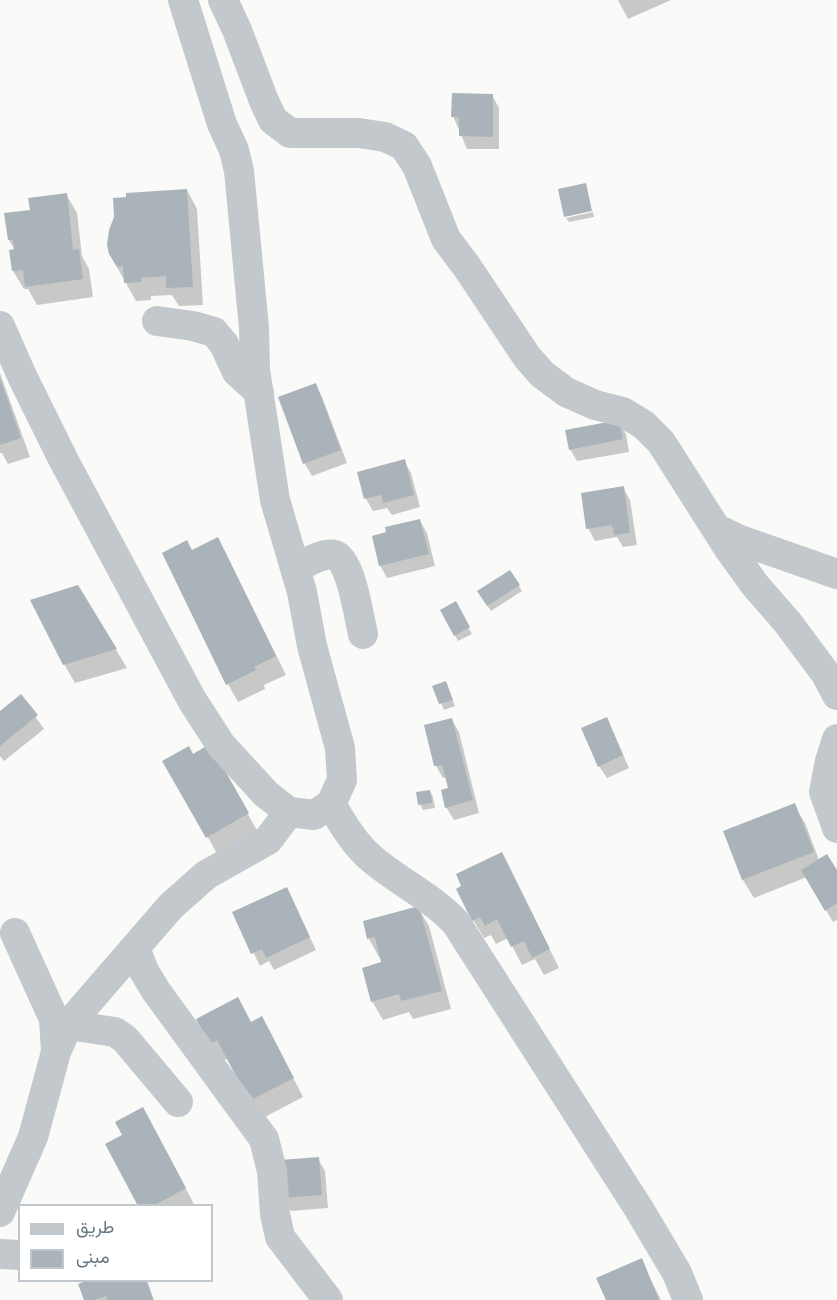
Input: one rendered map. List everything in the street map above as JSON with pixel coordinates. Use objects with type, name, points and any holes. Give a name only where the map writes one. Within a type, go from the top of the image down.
[{"type":"street","points":[[0,326],[63,459],[192,700],[221,744],[266,794],[289,812],[314,815],[331,804],[342,780],[340,748],[312,646],[302,592],[275,500],[259,392],[239,171],[183,0]]},
{"type":"street","points":[[222,0],[237,30],[273,120],[290,133],[359,133],[385,137],[404,147],[417,166],[446,239],[526,357],[542,375],[566,392],[595,405],[623,412],[644,425],[661,442],[755,585],[788,623],[826,674],[837,695]]},
{"type":"street","points":[[157,321],[193,326],[214,332],[224,344],[237,372],[259,392]]},
{"type":"street","points":[[717,529],[748,543],[837,574]]},
{"type":"street","points":[[295,568],[316,558],[333,554],[341,558],[349,573],[363,634]]},
{"type":"street","points":[[837,739],[824,792],[837,828]]},
{"type":"street","points":[[331,804],[342,823],[370,858],[435,903],[456,923],[648,1223],[677,1273],[688,1300]]},
{"type":"street","points":[[0,1212],[33,1137],[56,1052],[68,1025],[171,906],[206,875],[268,840],[289,812]]},
{"type":"street","points":[[15,933],[54,1019],[56,1052]]},
{"type":"street","points":[[135,948],[144,971],[156,991],[264,1139],[272,1171],[275,1214],[280,1237],[328,1300]]},
{"type":"street","points":[[68,1025],[115,1032],[125,1039],[178,1102]]},
{"type":"street","points":[[0,1254],[18,1255]]},
{"type":"building","points":[[452,93],[493,94],[493,137],[459,136],[459,117],[451,117]]},
{"type":"building","points":[[586,183],[592,211],[564,217],[558,189]]},
{"type":"building","points":[[187,189],[193,287],[166,288],[166,276],[141,278],[142,282],[124,283],[123,266],[117,267],[109,254],[107,245],[114,217],[113,198],[126,197],[126,193]]},
{"type":"building","points":[[67,193],[73,250],[79,249],[83,279],[25,287],[23,270],[12,271],[9,250],[14,249],[13,240],[8,240],[4,213],[30,210],[28,198]]},
{"type":"building","points":[[0,378],[21,438],[0,445]]},
{"type":"building","points":[[316,383],[341,450],[303,464],[278,397]]},
{"type":"building","points":[[619,420],[623,439],[569,450],[565,430]]},
{"type":"building","points":[[405,459],[414,495],[383,503],[381,495],[364,499],[357,472]]},
{"type":"building","points":[[624,486],[630,533],[614,535],[612,525],[586,529],[581,493]]},
{"type":"building","points":[[420,519],[429,554],[379,566],[372,536],[386,532],[385,527]]},
{"type":"building","points":[[218,537],[276,656],[254,667],[256,670],[226,685],[162,553],[187,540],[192,550]]},
{"type":"building","points":[[510,570],[520,585],[487,606],[477,591]]},
{"type":"building","points":[[78,585],[117,649],[63,665],[30,600]]},
{"type":"building","points":[[456,601],[470,627],[454,636],[440,610]]},
{"type":"building","points":[[446,681],[453,700],[439,704],[432,686]]},
{"type":"building","points":[[21,694],[38,715],[0,746],[0,711]]},
{"type":"building","points":[[607,717],[623,755],[598,767],[581,728]]},
{"type":"building","points":[[452,718],[473,800],[445,808],[441,790],[448,788],[442,765],[434,766],[424,725]]},
{"type":"building","points":[[210,744],[249,813],[206,838],[162,761],[189,746],[193,754]]},
{"type":"building","points":[[430,790],[432,803],[418,805],[416,792]]},
{"type":"building","points":[[795,803],[814,852],[742,880],[723,831]]},
{"type":"building","points":[[502,852],[550,949],[532,958],[524,941],[511,947],[497,919],[485,926],[480,917],[472,921],[456,889],[461,886],[456,874]]},
{"type":"building","points":[[827,854],[837,870],[837,903],[825,911],[801,870]]},
{"type":"building","points":[[287,887],[310,937],[266,958],[262,949],[251,954],[232,912]]},
{"type":"building","points":[[419,906],[442,991],[401,1001],[399,994],[371,1002],[362,968],[381,962],[375,937],[367,939],[363,921]]},
{"type":"building","points":[[238,997],[251,1022],[262,1016],[294,1078],[249,1101],[217,1040],[209,1045],[196,1019]]},
{"type":"building","points":[[143,1107],[186,1188],[157,1204],[137,1204],[105,1144],[122,1135],[115,1122]]},
{"type":"building","points":[[319,1157],[322,1195],[282,1198],[280,1160]]},
{"type":"building","points":[[642,1258],[659,1300],[606,1300],[596,1278]]},
{"type":"building","points":[[83,1282],[147,1282],[153,1300],[107,1300],[106,1296],[84,1300],[78,1284]]}]
